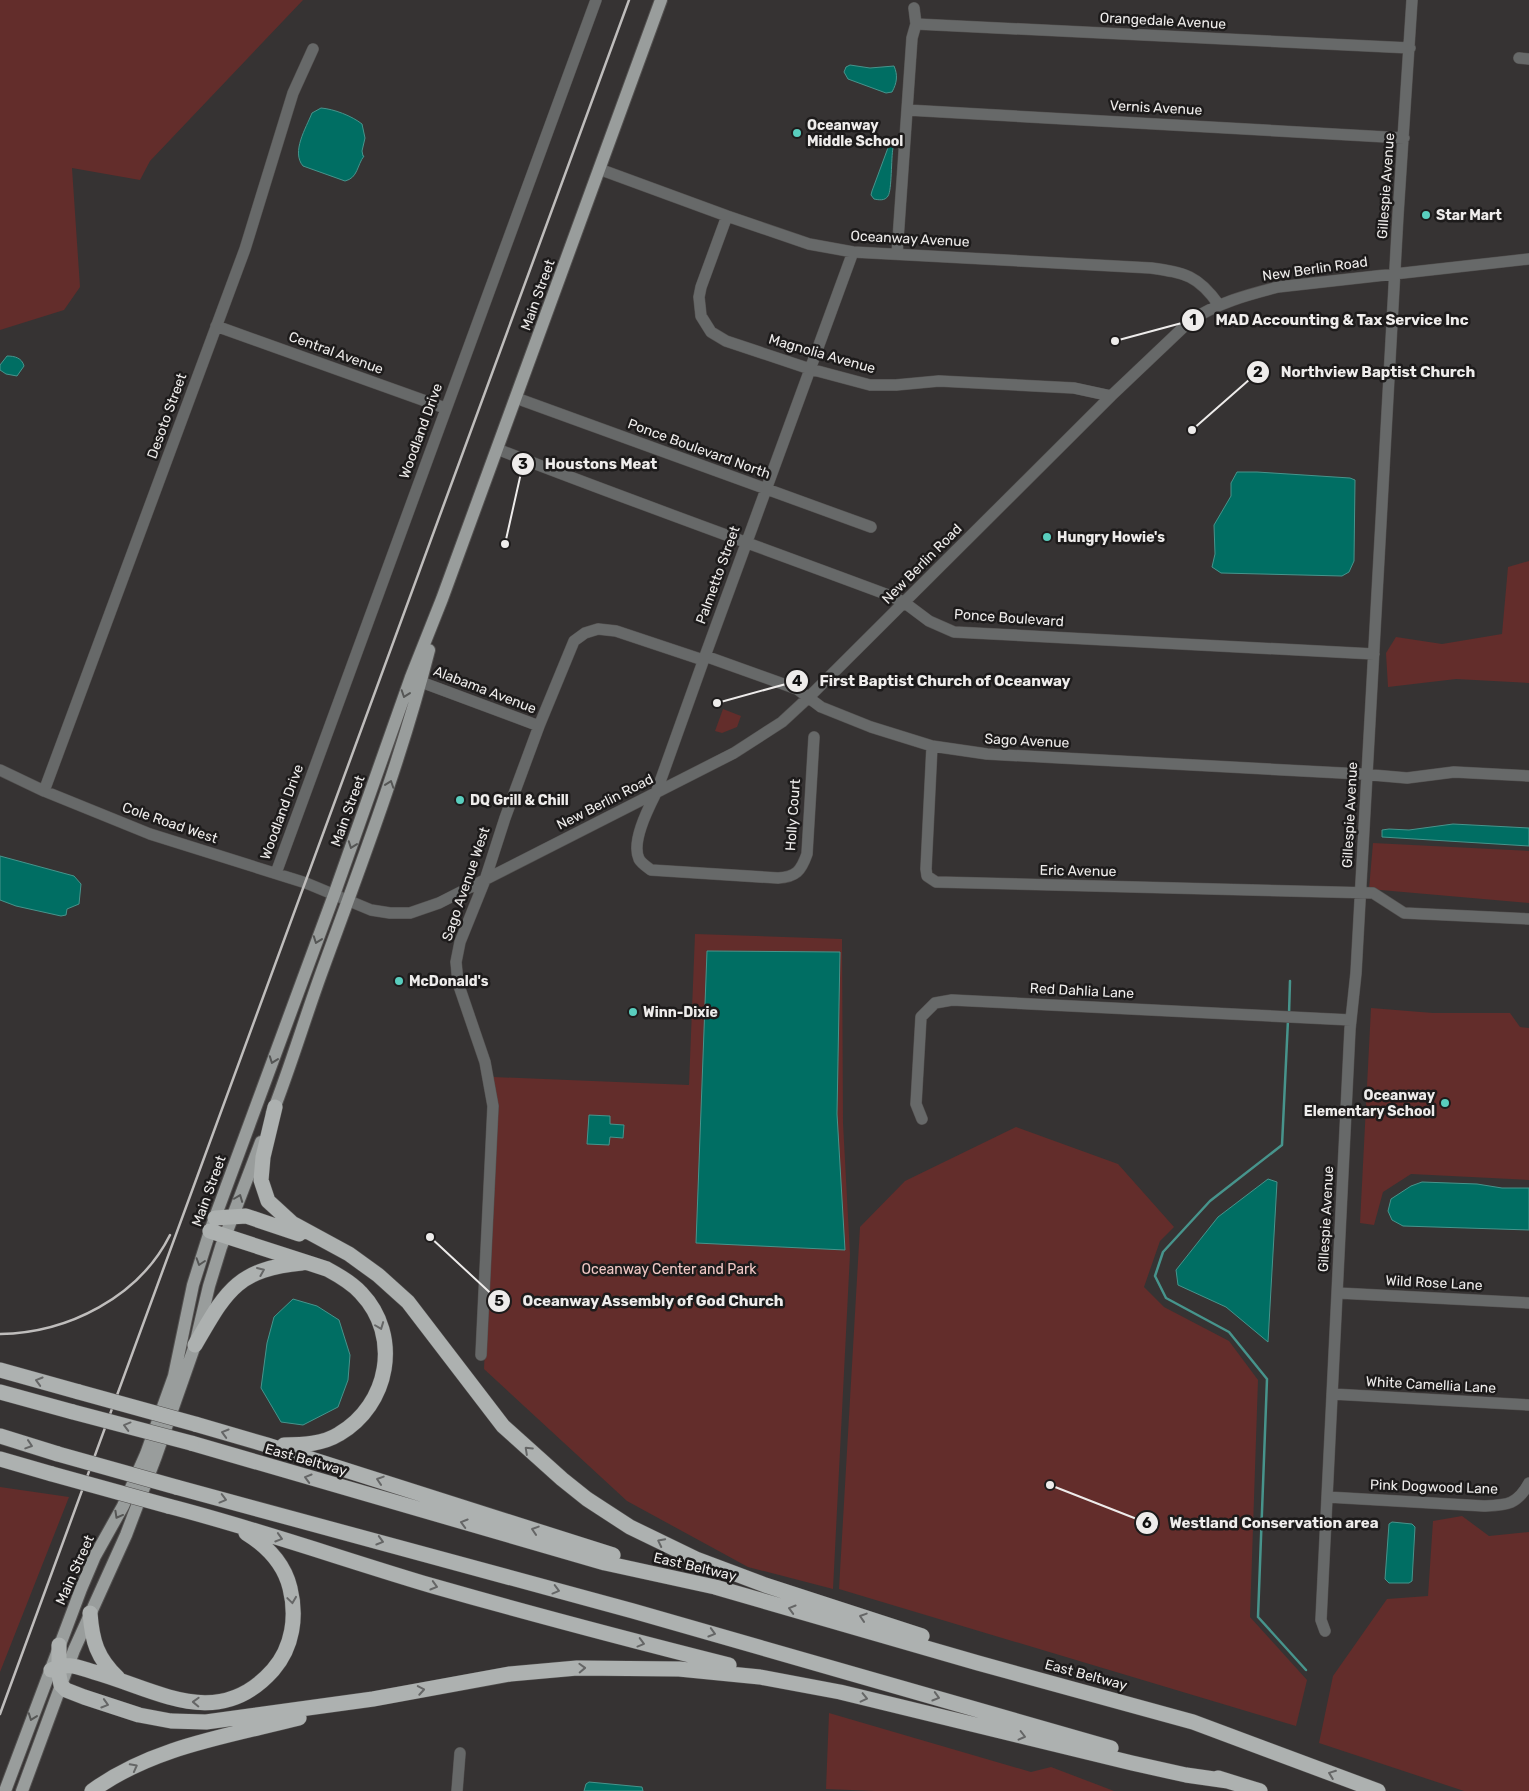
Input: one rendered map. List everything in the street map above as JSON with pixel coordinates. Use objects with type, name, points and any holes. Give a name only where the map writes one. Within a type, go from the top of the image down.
[{"type":"highway","points":[[275,1108],[263,1157],[261,1180],[268,1201],[292,1223],[349,1254],[378,1275],[408,1302],[485,1403],[510,1432],[562,1480],[587,1499],[630,1527],[696,1559],[765,1585],[1193,1722]]},
{"type":"highway","points":[[268,1445],[303,1445],[324,1441],[339,1434],[359,1419],[376,1397],[384,1373],[386,1350],[383,1332],[369,1303],[362,1294],[341,1276],[327,1269],[226,1236],[213,1224],[232,1217],[246,1216],[349,1254]]},
{"type":"highway","points":[[195,1345],[223,1298],[235,1286],[261,1270],[274,1266],[306,1262]]},
{"type":"highway","points":[[0,1370],[268,1445],[715,1587]]},
{"type":"highway","name":"East Beltway","points":[[0,1392],[191,1443],[605,1563],[715,1587],[1193,1722],[1378,1791]]},
{"type":"highway","points":[[0,1436],[176,1487],[633,1611],[1260,1791]]},
{"type":"highway","points":[[0,1459],[232,1524],[433,1586],[643,1644],[1132,1763],[1186,1775],[1228,1781]]},
{"type":"highway","points":[[59,1668],[119,1679],[187,1702],[206,1703],[228,1700],[248,1692],[262,1682],[279,1663],[289,1644],[294,1624],[293,1600],[280,1564],[267,1548],[232,1524]]},
{"type":"highway","points":[[90,1613],[94,1646],[109,1670],[119,1679]]},
{"type":"highway","points":[[59,1645],[59,1668],[62,1685],[66,1690],[140,1715],[170,1720],[206,1722],[373,1699],[510,1674],[577,1668],[654,1668],[711,1671],[760,1677],[840,1692]]},
{"type":"highway","points":[[92,1791],[102,1783],[165,1752],[373,1699]]},
{"type":"main road","name":"Main Street","points":[[59,1645],[95,1556],[123,1506],[146,1454],[174,1376],[192,1285],[213,1224],[334,895],[411,677],[442,600],[661,0]]},
{"type":"main road","name":"Main Street","points":[[5,1791],[59,1668],[107,1581],[126,1535],[195,1345],[208,1286],[232,1217],[275,1108],[398,761],[442,600]]},
{"type":"main road","points":[[22,1791],[62,1685]]},
{"type":"street","name":"Woodland Drive","points":[[276,873],[596,0]]},
{"type":"street","name":"Gillespie Avenue","points":[[1325,1631],[1321,1620],[1338,1293],[1337,1275],[1412,0]]},
{"type":"street","points":[[897,254],[912,38],[916,24],[914,8]]},
{"type":"street","name":"Orangedale Avenue","points":[[916,24],[1410,48]]},
{"type":"street","name":"Desoto Street","points":[[44,791],[245,249],[293,93],[313,49]]},
{"type":"street","name":"Vernis Avenue","points":[[907,110],[1404,138]]},
{"type":"street","name":"Oceanway Avenue","points":[[600,169],[809,244],[853,252],[1141,267],[1182,273],[1200,282],[1219,305]]},
{"type":"street","name":"Magnolia Avenue","points":[[727,216],[700,287],[700,307],[705,325],[711,332],[726,341],[810,369],[870,385],[896,386],[939,381],[1074,388],[1111,396]]},
{"type":"street","name":"Palmetto Street","points":[[689,873],[651,870],[640,860],[637,848],[639,836],[853,252]]},
{"type":"street","name":"New Berlin Road","points":[[334,895],[371,910],[390,913],[410,913],[439,903],[734,753],[782,722],[905,603],[1111,396],[1190,321],[1219,305],[1248,294],[1278,287],[1529,260]]},
{"type":"street","name":"Central Avenue","points":[[216,326],[445,408]]},
{"type":"street","name":"Ponce Boulevard North","points":[[516,398],[871,527]]},
{"type":"street","name":"Ponce Boulevard","points":[[497,450],[892,596],[905,603],[928,622],[954,632],[1374,654]]},
{"type":"street","name":"Sago Avenue","points":[[574,641],[585,633],[598,629],[616,631],[797,689],[821,707],[871,727],[932,746],[987,754],[1367,774],[1407,778],[1454,772],[1529,776]]},
{"type":"street","name":"Sago Avenue West","points":[[481,1355],[492,1106],[484,1062],[458,983],[456,962],[460,942],[505,818],[539,726],[574,641]]},
{"type":"street","name":"Alabama Avenue","points":[[421,682],[539,726]]},
{"type":"street","name":"Holly Court","points":[[689,873],[778,878],[787,878],[797,873],[803,866],[807,854],[814,738]]},
{"type":"street","name":"Eric Avenue","points":[[932,746],[926,869],[927,876],[936,882],[1361,892]]},
{"type":"street","name":"Cole Road West","points":[[0,770],[44,791],[160,837],[276,873],[334,895]]},
{"type":"street","points":[[1361,892],[1373,893],[1404,913],[1529,919]]},
{"type":"street","name":"Red Dahlia Lane","points":[[922,1119],[916,1104],[921,1017],[935,1003],[952,1000],[1351,1020]]},
{"type":"street","name":"Wild Rose Lane","points":[[1338,1293],[1529,1303]]},
{"type":"street","name":"White Camellia Lane","points":[[1332,1394],[1529,1405]]},
{"type":"street","name":"Pink Dogwood Lane","points":[[1327,1497],[1484,1506],[1509,1504],[1523,1494],[1529,1483]]},
{"type":"street","points":[[457,1791],[460,1753]]},
{"type":"green space","points":[[0,0],[303,0],[150,161],[140,180],[72,168],[80,287],[64,310],[0,330]]},
{"type":"green space","points":[[1529,561],[1529,683],[1456,679],[1388,687],[1386,653],[1396,637],[1442,644],[1502,634],[1508,567]]},
{"type":"green space","points":[[723,709],[741,716],[737,727],[722,733],[715,731]]},
{"type":"green space","points":[[1373,843],[1529,851],[1529,903],[1369,889]]},
{"type":"green space","name":"Oceanway Center and Park","points":[[695,934],[842,939],[843,1123],[850,1254],[833,1589],[748,1567],[627,1501],[484,1369],[497,1099],[493,1077],[689,1085]]},
{"type":"green space","name":"Oceanway Elementary School","points":[[1371,1008],[1433,1013],[1510,1013],[1520,1027],[1529,1028],[1529,1180],[1411,1174],[1383,1192],[1374,1225],[1360,1223]]},
{"type":"green space","points":[[1016,1127],[1118,1164],[1174,1227],[1160,1241],[1144,1287],[1164,1307],[1229,1341],[1258,1380],[1250,1617],[1307,1680],[1296,1726],[839,1589],[860,1227],[905,1181]]},
{"type":"green space","points":[[0,1487],[69,1497],[0,1672]]},
{"type":"green space","points":[[1462,1516],[1489,1536],[1529,1532],[1529,1791],[1464,1791],[1319,1743],[1333,1676],[1387,1599],[1428,1596],[1433,1521]]},
{"type":"green space","points":[[829,1713],[1031,1772],[1051,1767],[1114,1791],[875,1791],[826,1789]]},
{"type":"shaded area","points":[[850,65],[870,68],[894,66],[896,79],[892,92],[886,93],[848,79],[844,72],[846,67]]},
{"type":"shaded area","points":[[321,108],[343,113],[362,124],[365,138],[362,151],[364,156],[355,174],[345,181],[303,166],[300,160],[299,147],[303,133],[312,113]]},
{"type":"shaded area","points":[[889,145],[892,145],[893,148],[889,193],[885,199],[874,199],[871,195],[872,191]]},
{"type":"shaded area","points":[[7,356],[18,358],[23,363],[24,366],[17,376],[6,374],[0,370],[0,365]]},
{"type":"shaded area","points":[[1237,472],[1350,478],[1355,480],[1354,561],[1349,572],[1342,576],[1221,573],[1212,567],[1215,554],[1214,525],[1231,496],[1231,483]]},
{"type":"shaded area","points":[[1453,824],[1529,828],[1529,846],[1382,837],[1382,830],[1409,830]]},
{"type":"shaded area","points":[[0,856],[74,876],[81,884],[79,904],[67,909],[66,915],[61,916],[16,906],[0,900]]},
{"type":"shaded area","points":[[707,951],[840,952],[837,1114],[845,1250],[696,1243]]},
{"type":"shaded area","points":[[589,1115],[610,1116],[610,1124],[624,1125],[623,1138],[610,1137],[609,1145],[587,1144]]},
{"type":"shaded area","points":[[1268,1179],[1277,1182],[1268,1342],[1226,1307],[1178,1285],[1176,1270],[1218,1217]]},
{"type":"shaded area","points":[[1422,1182],[1477,1184],[1502,1188],[1529,1188],[1529,1230],[1403,1226],[1392,1220],[1388,1211],[1391,1199],[1411,1186]]},
{"type":"shaded area","points":[[293,1299],[317,1306],[339,1320],[350,1355],[348,1380],[338,1407],[303,1425],[281,1422],[261,1388],[267,1343],[274,1317]]},
{"type":"shaded area","points":[[1392,1522],[1412,1524],[1415,1527],[1412,1581],[1409,1583],[1389,1583],[1385,1579],[1389,1524]]},
{"type":"shaded area","points":[[589,1782],[642,1787],[643,1791],[584,1791],[586,1784]]},
{"type":"waterway","points":[[1289,1014],[1290,981]]},
{"type":"waterway","points":[[1288,1020],[1282,1145],[1210,1201],[1163,1252],[1155,1276],[1166,1298],[1229,1332],[1267,1379],[1258,1617],[1306,1670]]},
{"type":"railway","points":[[0,1714],[629,0]]},
{"type":"railway","points":[[0,1334],[26,1332],[51,1327],[75,1319],[99,1307],[121,1293],[140,1276],[157,1257],[170,1235]]},
{"type":"place","name":"Oceanway Middle School","points":[[797,133]]},
{"type":"place","name":"Star Mart","points":[[1426,215]]},
{"type":"place","name":"MAD Accounting & Tax Service Inc","points":[[1115,341]]},
{"type":"place","name":"Northview Baptist Church","points":[[1192,430]]},
{"type":"place","name":"Hungry Howie's","points":[[1047,537]]},
{"type":"place","name":"Houstons Meat","points":[[505,544]]},
{"type":"place","name":"First Baptist Church of Oceanway","points":[[717,703]]},
{"type":"place","name":"DQ Grill & Chill","points":[[460,800]]},
{"type":"place","name":"McDonald's","points":[[399,981]]},
{"type":"place","name":"Winn-Dixie","points":[[633,1012]]},
{"type":"place","name":"Oceanway Elementary School","points":[[1445,1103]]},
{"type":"place","name":"Oceanway Assembly of God Church","points":[[430,1237]]},
{"type":"place","name":"Westland Conservation area","points":[[1050,1485]]}]
